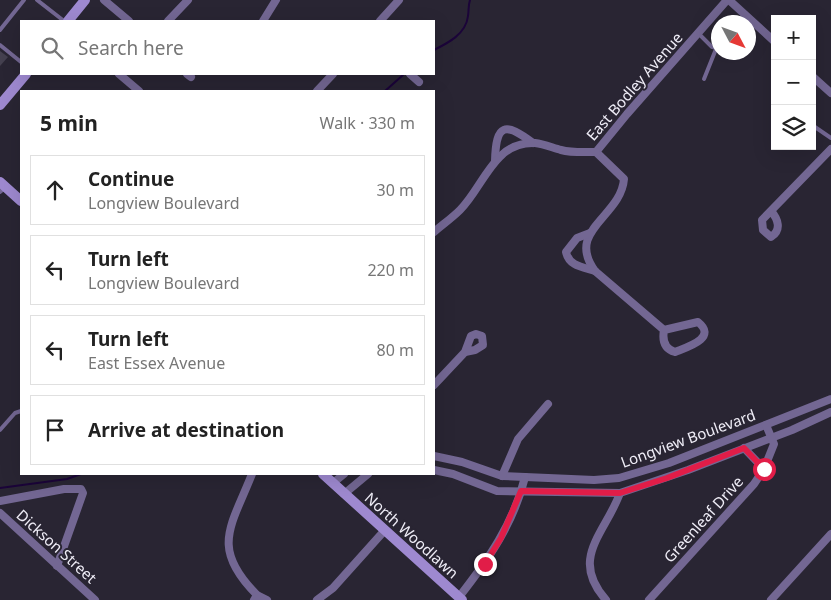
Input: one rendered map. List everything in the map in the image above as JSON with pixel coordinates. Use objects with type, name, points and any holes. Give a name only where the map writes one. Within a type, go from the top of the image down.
[{"type":"street","points":[[69,20],[85,0]]},
{"type":"street","points":[[104,0],[128,20]]},
{"type":"street","points":[[169,20],[188,0]]},
{"type":"street","points":[[264,20],[276,0]]},
{"type":"street","points":[[381,20],[399,0]]},
{"type":"street","points":[[728,0],[742,15]]},
{"type":"street","name":"East Bodley Avenue","points":[[533,143],[564,151],[596,152],[627,114],[728,0]]},
{"type":"street","points":[[756,28],[771,39]]},
{"type":"street","points":[[0,105],[25,75]]},
{"type":"street","points":[[120,75],[138,90]]},
{"type":"street","points":[[318,90],[332,75]]},
{"type":"street","points":[[411,75],[419,82]]},
{"type":"street","points":[[816,80],[831,93]]},
{"type":"street","points":[[495,161],[496,143],[502,131],[507,128],[512,129],[533,143]]},
{"type":"street","points":[[435,231],[461,209],[495,161],[522,144],[533,143]]},
{"type":"street","points":[[771,211],[831,149]]},
{"type":"street","points":[[596,152],[624,179],[623,192],[590,233],[586,242],[586,252],[594,270],[664,330],[664,345],[675,352],[701,340],[705,331],[698,322],[664,330]]},
{"type":"street","points":[[2,187],[20,200]]},
{"type":"street","points":[[590,233],[577,238],[566,252],[570,262],[577,266],[594,270]]},
{"type":"street","points":[[435,384],[465,352]]},
{"type":"street","name":"Longview Boulevard","points":[[435,456],[462,462],[502,476],[594,480],[619,478],[669,463],[831,399]]},
{"type":"street","points":[[821,403],[831,411]]},
{"type":"street","points":[[502,476],[518,439],[548,404]]},
{"type":"street","name":"Longview Boulevard","points":[[435,470],[458,475],[497,491],[620,493],[667,478],[772,438],[831,411]]},
{"type":"street","points":[[766,425],[772,438]]},
{"type":"street","name":"Greenleaf Drive","points":[[649,600],[754,484],[773,450],[772,438]]},
{"type":"street","name":"Longview Boulevard","points":[[744,448],[764,469]]},
{"type":"street","points":[[252,475],[228,534],[228,553],[236,570],[255,598],[267,600]]},
{"type":"street","name":"North Woodlawn","points":[[324,475],[457,598]]},
{"type":"street","points":[[333,483],[343,475]]},
{"type":"street","points":[[344,494],[367,475]]},
{"type":"street","points":[[457,598],[485,564],[501,538],[521,491],[525,476]]},
{"type":"street","points":[[0,501],[81,489],[83,493],[57,566]]},
{"type":"street","points":[[606,600],[596,589],[590,575],[588,560],[593,544],[620,493]]},
{"type":"street","name":"Dickson Street","points":[[0,513],[95,600]]},
{"type":"street","points":[[316,600],[332,588],[385,530]]},
{"type":"street","points":[[771,600],[831,534]]},
{"type":"lane","points":[[0,30],[24,0]]},
{"type":"lane","points":[[37,0],[63,20]]},
{"type":"lane","points":[[698,33],[711,44]]},
{"type":"lane","points":[[0,45],[20,61]]},
{"type":"lane","points":[[704,79],[712,60]]},
{"type":"lane","points":[[816,127],[831,138]]},
{"type":"lane","points":[[0,430],[15,413],[20,411]]},
{"type":"building","points":[[0,51],[8,57],[0,66]]},
{"type":"waterway","points":[[435,49],[456,37],[464,28],[467,22],[470,0]]},
{"type":"waterway","points":[[386,90],[403,75]]},
{"type":"waterway","points":[[0,488],[67,479],[78,475]]},
{"type":"route","points":[[485,564],[501,538],[521,491],[620,493],[667,478],[744,448],[764,469]]}]
